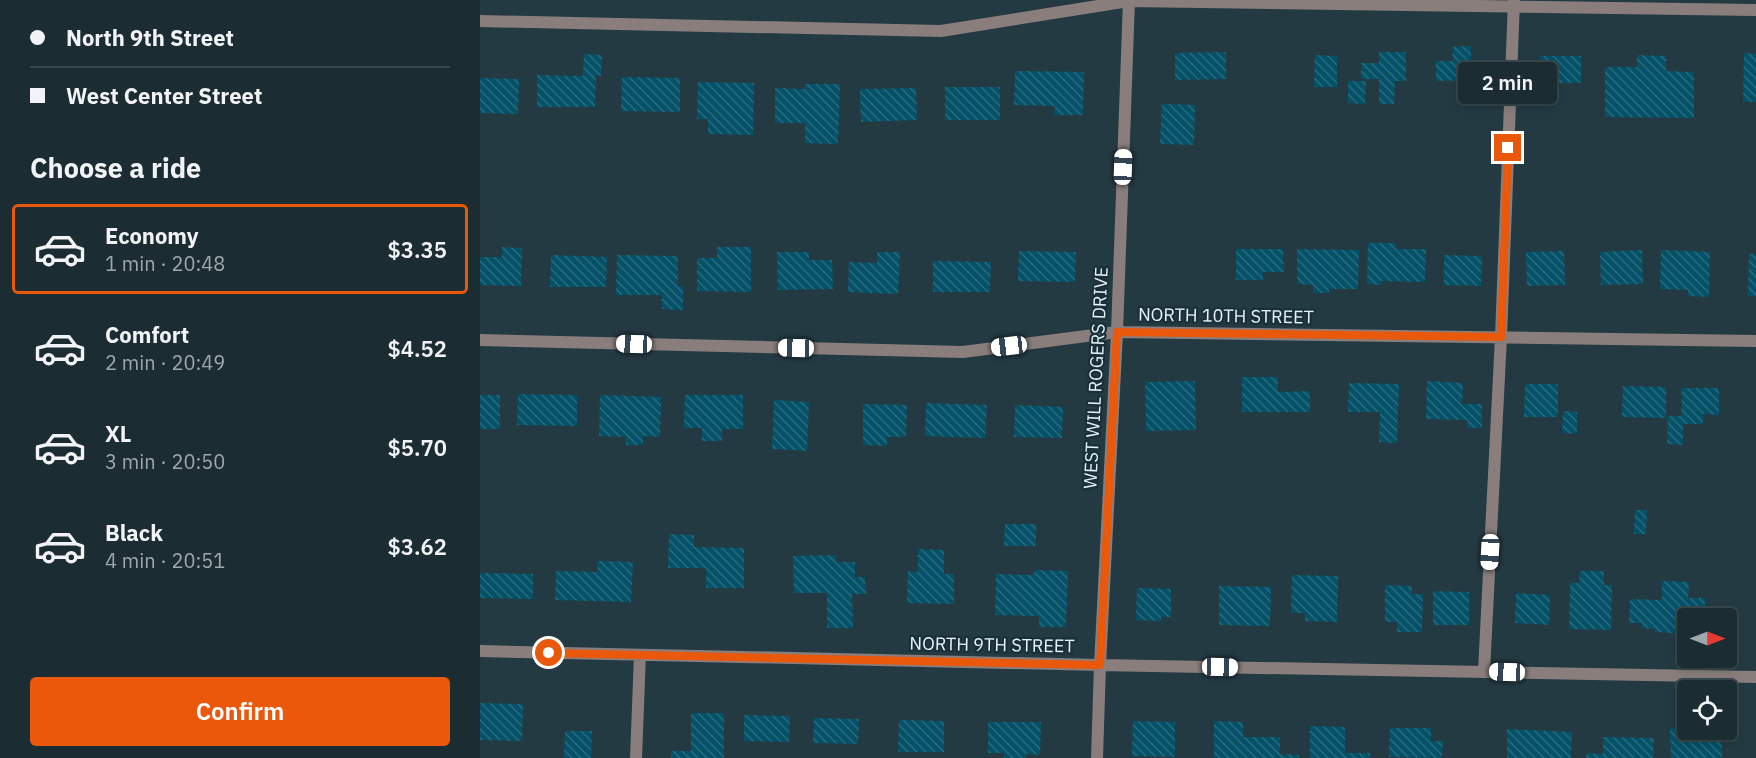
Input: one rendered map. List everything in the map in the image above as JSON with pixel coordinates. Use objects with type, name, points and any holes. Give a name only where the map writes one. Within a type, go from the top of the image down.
[{"type":"street","points":[[480,21],[941,31],[1129,1],[1514,3],[1756,10]]},
{"type":"street","name":"WEST WILL ROGERS DRIVE","points":[[1097,758],[1117,332],[1129,1]]},
{"type":"street","points":[[1484,671],[1501,337],[1514,3]]},
{"type":"street","name":"NORTH 10TH STREET","points":[[480,340],[963,352],[1117,332],[1756,341]]},
{"type":"street","name":"NORTH 9TH STREET","points":[[480,651],[1756,677]]},
{"type":"street","points":[[636,758],[640,655]]},
{"type":"building","points":[[1471,46],[1471,80],[1436,81],[1436,61],[1453,61],[1452,47]]},
{"type":"building","points":[[1226,52],[1226,79],[1175,80],[1175,53]]},
{"type":"building","points":[[1379,52],[1406,52],[1406,81],[1395,81],[1394,104],[1379,104],[1379,79],[1361,79],[1361,63],[1379,63]]},
{"type":"building","points":[[1744,53],[1756,54],[1756,102],[1743,102]]},
{"type":"building","points":[[584,54],[602,55],[601,76],[596,75],[595,107],[537,107],[537,75],[583,76]]},
{"type":"building","points":[[1315,55],[1337,56],[1337,87],[1314,87]]},
{"type":"building","points":[[1637,55],[1666,56],[1666,71],[1694,72],[1694,118],[1605,117],[1605,67],[1637,67]]},
{"type":"building","points":[[1540,56],[1581,56],[1581,83],[1541,83]]},
{"type":"building","points":[[1015,71],[1084,72],[1083,115],[1054,115],[1055,106],[1014,105]]},
{"type":"building","points":[[622,77],[680,78],[680,112],[621,111]]},
{"type":"building","points":[[480,78],[519,79],[518,114],[480,113]]},
{"type":"building","points":[[1348,81],[1366,81],[1365,104],[1348,103]]},
{"type":"building","points":[[698,82],[754,83],[753,135],[708,134],[708,119],[697,119]]},
{"type":"building","points":[[805,84],[840,84],[838,144],[805,143],[805,123],[775,123],[775,88],[805,89]]},
{"type":"building","points":[[945,87],[1000,87],[1000,120],[945,120]]},
{"type":"building","points":[[916,88],[917,120],[861,122],[860,89]]},
{"type":"building","points":[[1162,104],[1195,105],[1194,145],[1160,144]]},
{"type":"building","points":[[1368,243],[1396,243],[1396,249],[1426,249],[1425,282],[1381,281],[1381,285],[1367,284]]},
{"type":"building","points":[[502,247],[522,248],[521,286],[480,285],[480,257],[502,257]]},
{"type":"building","points":[[717,247],[751,247],[751,292],[697,291],[697,258],[717,258]]},
{"type":"building","points":[[1236,249],[1283,249],[1284,272],[1263,272],[1263,280],[1236,280]]},
{"type":"building","points":[[1297,249],[1359,250],[1358,289],[1329,289],[1329,293],[1313,293],[1313,285],[1297,284]]},
{"type":"building","points":[[1642,250],[1643,284],[1601,285],[1600,252]]},
{"type":"building","points":[[1661,250],[1710,252],[1709,297],[1688,296],[1688,290],[1660,289]]},
{"type":"building","points":[[1019,251],[1076,252],[1075,282],[1018,281]]},
{"type":"building","points":[[1564,251],[1565,285],[1527,286],[1526,252]]},
{"type":"building","points":[[777,252],[809,252],[809,260],[832,260],[833,289],[778,290]]},
{"type":"building","points":[[877,252],[900,252],[898,294],[848,292],[849,262],[877,263]]},
{"type":"building","points":[[1749,254],[1756,254],[1756,296],[1748,296]]},
{"type":"building","points":[[551,255],[607,257],[606,287],[550,287]]},
{"type":"building","points":[[617,255],[678,256],[678,286],[683,286],[683,310],[662,309],[662,295],[616,295]]},
{"type":"building","points":[[1444,255],[1482,256],[1481,286],[1444,285]]},
{"type":"building","points":[[933,261],[991,262],[990,292],[933,292]]},
{"type":"building","points":[[1242,377],[1278,377],[1278,392],[1310,391],[1310,412],[1242,412]]},
{"type":"building","points":[[1195,381],[1196,430],[1146,431],[1145,382]]},
{"type":"building","points":[[1427,381],[1463,383],[1462,404],[1482,404],[1482,428],[1467,428],[1467,420],[1426,419]]},
{"type":"building","points":[[1349,383],[1399,384],[1397,443],[1379,442],[1380,412],[1348,412]]},
{"type":"building","points":[[1525,384],[1558,384],[1558,417],[1524,417]]},
{"type":"building","points":[[1623,386],[1666,387],[1666,418],[1622,417]]},
{"type":"building","points":[[1682,388],[1719,388],[1719,415],[1703,414],[1703,424],[1683,424],[1683,445],[1667,444],[1668,416],[1681,416]]},
{"type":"building","points":[[518,394],[577,395],[577,426],[517,425]]},
{"type":"building","points":[[480,395],[500,395],[500,429],[480,429]]},
{"type":"building","points":[[600,395],[661,397],[660,437],[643,436],[643,445],[626,445],[626,437],[599,436]]},
{"type":"building","points":[[685,395],[743,395],[743,429],[722,429],[722,441],[702,441],[702,428],[684,428]]},
{"type":"building","points":[[774,400],[809,402],[807,451],[772,449]]},
{"type":"building","points":[[926,403],[987,405],[985,438],[925,436]]},
{"type":"building","points":[[863,404],[907,405],[906,437],[887,437],[887,446],[863,445]]},
{"type":"building","points":[[1015,405],[1063,407],[1062,438],[1014,437]]},
{"type":"building","points":[[1563,411],[1577,412],[1577,434],[1562,433]]},
{"type":"building","points":[[1635,510],[1647,510],[1646,534],[1634,534]]},
{"type":"building","points":[[1005,524],[1036,524],[1036,546],[1004,546]]},
{"type":"building","points":[[669,534],[694,535],[694,547],[744,548],[744,588],[706,588],[706,568],[668,568]]},
{"type":"building","points":[[918,549],[944,550],[944,574],[954,574],[954,604],[907,603],[908,571],[918,572]]},
{"type":"building","points":[[836,555],[836,562],[855,562],[855,577],[865,577],[866,594],[852,594],[853,628],[827,628],[827,593],[794,593],[793,556]]},
{"type":"building","points":[[598,561],[633,562],[631,602],[555,600],[556,571],[597,572]]},
{"type":"building","points":[[1035,570],[1068,571],[1066,627],[1039,627],[1039,616],[995,615],[996,574],[1034,575]]},
{"type":"building","points":[[1580,571],[1604,571],[1604,585],[1612,585],[1611,630],[1569,629],[1570,583],[1579,583]]},
{"type":"building","points":[[480,573],[533,574],[533,599],[480,598]]},
{"type":"building","points":[[1292,575],[1338,576],[1337,622],[1305,621],[1305,613],[1291,613]]},
{"type":"building","points":[[1662,581],[1689,582],[1688,598],[1705,598],[1705,608],[1677,608],[1677,633],[1655,632],[1655,629],[1642,628],[1642,623],[1629,623],[1630,599],[1662,600]]},
{"type":"building","points":[[1385,585],[1412,586],[1412,594],[1423,594],[1422,632],[1397,632],[1397,622],[1385,622]]},
{"type":"building","points":[[1219,586],[1271,587],[1270,626],[1219,625]]},
{"type":"building","points":[[1137,588],[1171,589],[1171,617],[1161,617],[1161,621],[1136,620]]},
{"type":"building","points":[[1433,591],[1469,592],[1469,625],[1433,625]]},
{"type":"building","points":[[1516,593],[1550,595],[1549,625],[1515,623]]},
{"type":"building","points":[[480,703],[523,704],[522,741],[480,740]]},
{"type":"building","points":[[691,713],[724,713],[724,758],[671,758],[671,751],[691,751]]},
{"type":"building","points":[[744,715],[790,716],[789,742],[744,741]]},
{"type":"building","points":[[814,718],[859,719],[858,744],[813,743]]},
{"type":"building","points":[[899,720],[944,721],[944,752],[898,752]]},
{"type":"building","points":[[1133,721],[1175,722],[1175,757],[1132,756]]},
{"type":"building","points":[[1214,721],[1243,722],[1243,737],[1280,737],[1280,754],[1299,755],[1299,758],[1214,758]]},
{"type":"building","points":[[988,722],[1041,722],[1040,755],[1026,754],[1026,758],[1004,758],[1004,753],[988,753]]},
{"type":"building","points":[[1310,726],[1345,727],[1345,753],[1370,753],[1370,758],[1310,758]]},
{"type":"building","points":[[1390,728],[1431,728],[1431,741],[1443,741],[1442,758],[1389,757]]},
{"type":"building","points":[[1670,728],[1677,728],[1677,740],[1721,740],[1722,758],[1671,758]]},
{"type":"building","points":[[1507,729],[1572,732],[1571,758],[1507,758]]},
{"type":"building","points":[[565,731],[592,731],[591,758],[564,758]]},
{"type":"building","points":[[1603,737],[1654,738],[1653,758],[1586,758],[1587,753],[1603,754]]},
{"type":"route","points":[[549,653],[1100,665],[1117,332],[1501,337],[1508,148]]}]
